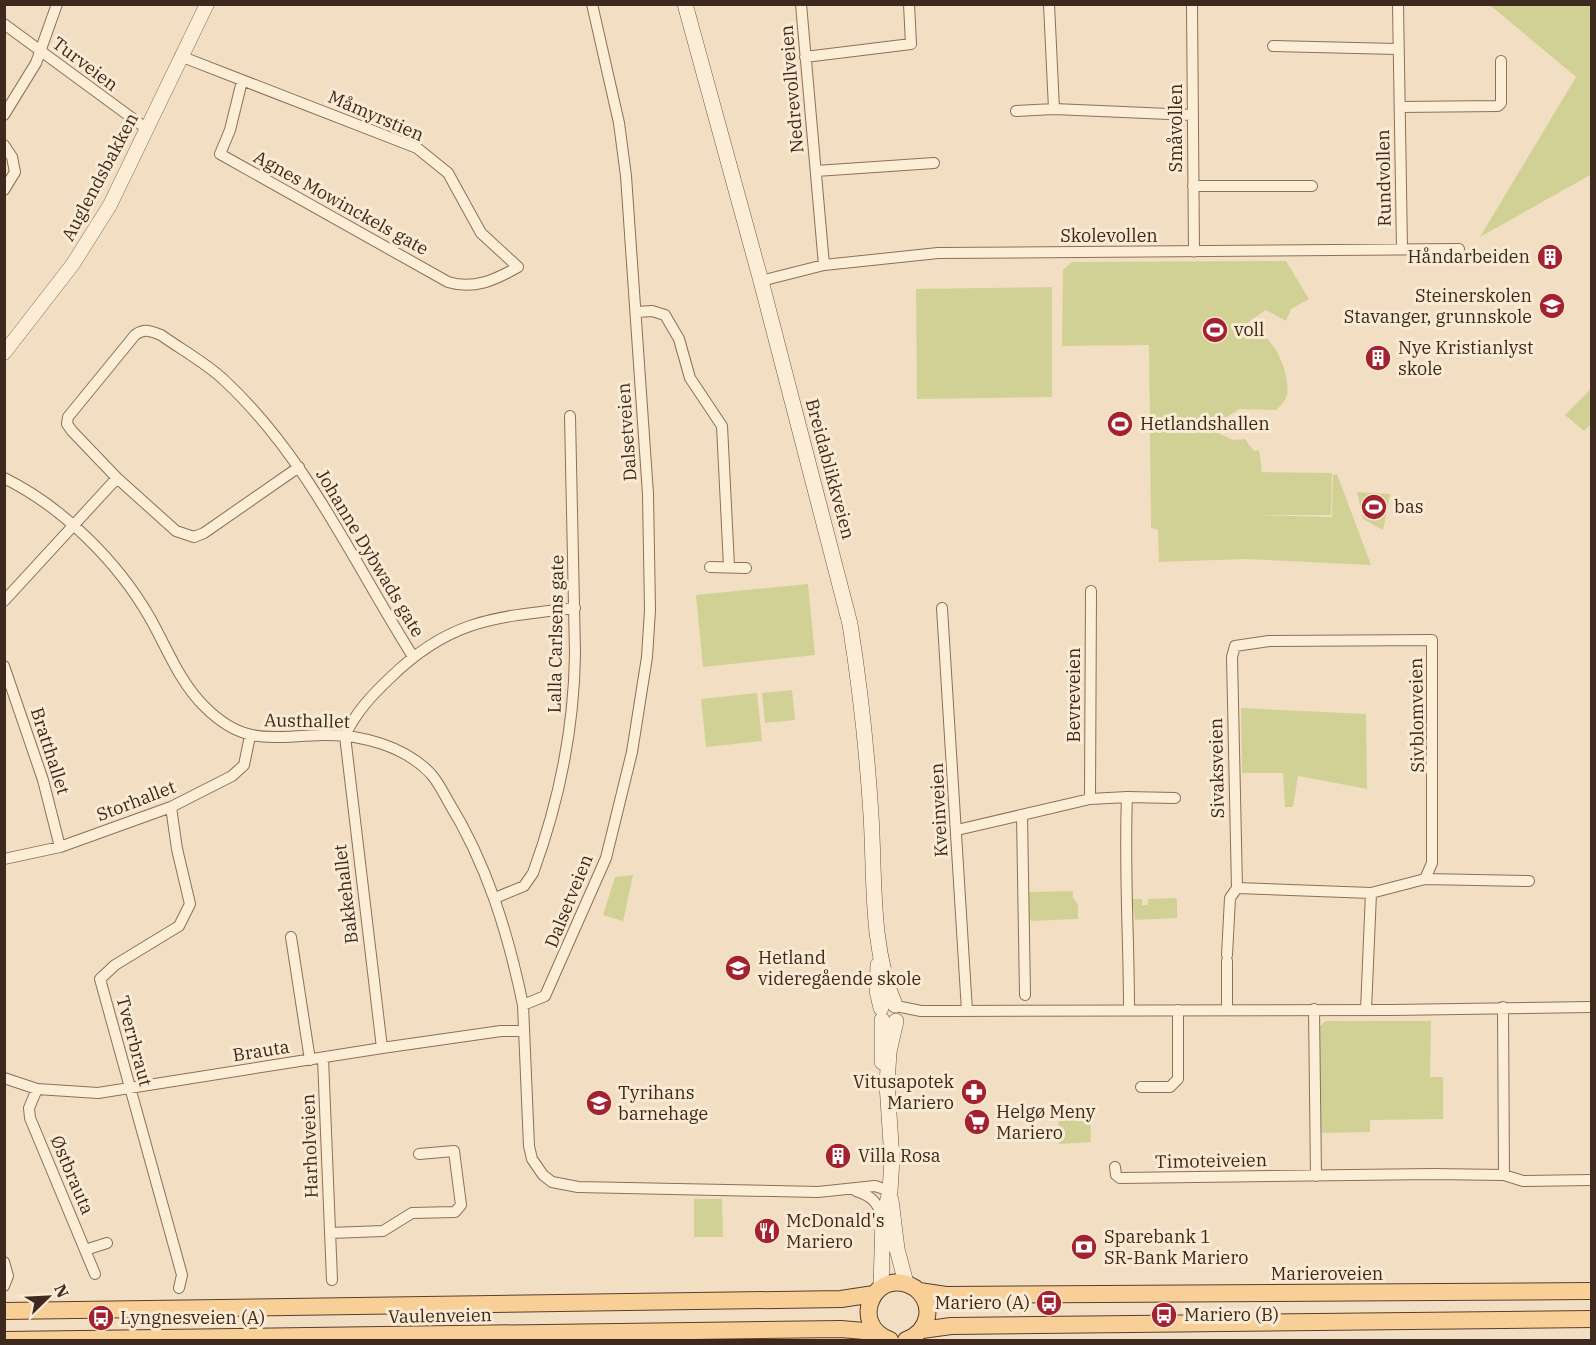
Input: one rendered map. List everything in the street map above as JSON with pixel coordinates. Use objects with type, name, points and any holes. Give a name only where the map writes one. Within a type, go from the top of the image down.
[{"type":"main road","name":"Breidablikkveien","points":[[686,4],[850,624],[859,680],[870,795],[879,953],[891,1014],[880,1053],[887,1084],[892,1159],[890,1191],[897,1249],[913,1287]]},
{"type":"main road","name":"Breidablikkveien","points":[[878,1291],[883,1219],[890,1191]]},
{"type":"main road","name":"Marieroveien","points":[[878,1291],[896,1282],[946,1295],[1592,1291]]},
{"type":"main road","points":[[913,1287],[925,1300],[928,1311],[914,1337]]},
{"type":"main road","points":[[878,1291],[868,1313],[884,1338]]},
{"type":"main road","name":"Vaulenveien","points":[[4,1311],[841,1299],[878,1291]]},
{"type":"main road","points":[[914,1337],[951,1326],[1592,1319]]},
{"type":"main road","name":"Vaulenveien","points":[[4,1340],[841,1329],[884,1338]]},
{"type":"street","points":[[4,115],[41,52],[57,4]]},
{"type":"street","name":"Auglendsbakken","points":[[4,353],[55,289],[92,235],[147,129],[180,56],[207,4]]},
{"type":"street","name":"Dalsetveien","points":[[523,1005],[545,996],[562,962],[606,858],[632,752],[647,657],[651,566],[637,312],[619,123],[592,4]]},
{"type":"street","name":"Nedrevollveien","points":[[801,4],[824,264]]},
{"type":"street","points":[[805,57],[911,44],[909,4]]},
{"type":"street","points":[[1049,4],[1054,109]]},
{"type":"street","name":"Småvollen","points":[[1192,4],[1194,252]]},
{"type":"street","name":"Rundvollen","points":[[1398,4],[1402,248]]},
{"type":"street","name":"Turveien","points":[[4,24],[147,129]]},
{"type":"street","points":[[1273,46],[1397,49]]},
{"type":"street","name":"Måmyrstien","points":[[180,56],[417,148],[447,173],[481,233],[518,267]]},
{"type":"street","name":"Rundvollen","points":[[1400,107],[1498,106],[1501,103],[1501,61]]},
{"type":"street","name":"Agnes Mowinckels gate","points":[[242,81],[230,130],[220,154],[448,282],[471,287],[497,278],[518,267]]},
{"type":"street","points":[[1016,111],[1054,109],[1192,115]]},
{"type":"street","points":[[4,145],[12,158],[15,172],[4,190]]},
{"type":"street","name":"Nedrevollveien","points":[[816,171],[934,163]]},
{"type":"street","points":[[1193,186],[1312,186]]},
{"type":"street","name":"Skolevollen","points":[[761,281],[824,264],[938,253],[1459,249]]},
{"type":"street","points":[[637,312],[652,311],[664,315],[680,339],[690,378],[722,426],[725,532],[729,566]]},
{"type":"street","name":"Johanne Dybwads gate","points":[[299,467],[204,533],[194,537],[176,531],[117,478],[72,432],[67,424],[68,417],[118,354],[142,330],[161,335],[222,378],[254,410],[299,467],[412,656]]},
{"type":"street","name":"Lalla Carlsens gate","points":[[495,898],[525,886],[533,873],[556,797],[572,723],[575,608],[570,416]]},
{"type":"street","name":"Austhallet","points":[[4,478],[48,505],[74,526],[117,572],[143,608],[187,684],[204,706],[226,726],[250,736],[345,736],[394,749],[413,759],[431,774],[460,819],[495,898],[510,947],[523,1005]]},
{"type":"street","points":[[4,601],[117,478]]},
{"type":"street","points":[[710,567],[746,568]]},
{"type":"street","name":"Bevreveien","points":[[1090,799],[1091,591]]},
{"type":"street","points":[[345,736],[369,700],[412,656],[454,631],[481,622],[519,614],[575,608]]},
{"type":"street","name":"Kveinveien","points":[[942,608],[967,1011]]},
{"type":"street","name":"Sivblomveien","points":[[1235,646],[1240,643],[1269,641],[1432,640],[1434,828],[1432,863],[1425,879]]},
{"type":"street","name":"Sivaksveien","points":[[1227,1009],[1230,898],[1237,888],[1233,685],[1235,646]]},
{"type":"street","name":"Bratthallet","points":[[4,666],[43,780],[60,847]]},
{"type":"street","name":"Storhallet","points":[[4,859],[60,847],[171,807],[244,765],[250,736]]},
{"type":"street","name":"Bakkehallet","points":[[345,736],[382,1048]]},
{"type":"street","points":[[1127,797],[1125,850],[1129,923],[1129,1009]]},
{"type":"street","points":[[957,830],[1090,799],[1175,798]]},
{"type":"street","name":"Tverrbraut","points":[[171,807],[177,849],[190,904],[179,926],[115,965],[100,979],[172,1260],[182,1275],[179,1288]]},
{"type":"street","points":[[1022,816],[1025,995]]},
{"type":"street","points":[[1237,888],[1371,893],[1425,879],[1529,881]]},
{"type":"street","points":[[1366,1010],[1371,893]]},
{"type":"street","points":[[291,937],[309,1060]]},
{"type":"street","points":[[523,1005],[529,1146],[532,1160],[538,1170],[552,1182],[599,1189],[849,1190],[875,1186],[890,1191]]},
{"type":"street","points":[[1503,1007],[1504,1175]]},
{"type":"street","points":[[891,1014],[921,1011],[1592,1007]]},
{"type":"street","points":[[1314,1009],[1316,1176]]},
{"type":"street","points":[[1141,1087],[1170,1087],[1178,1079],[1178,1010]]},
{"type":"street","name":"Brauta","points":[[4,1078],[37,1089],[98,1093],[130,1090],[382,1048],[501,1031],[524,1030]]},
{"type":"street","name":"Harholveien","points":[[323,1058],[332,1280]]},
{"type":"street","name":"Østbrauta","points":[[37,1089],[29,1108],[30,1118],[95,1274]]},
{"type":"street","points":[[330,1233],[383,1231],[412,1213],[455,1212],[461,1205],[454,1151],[418,1154]]},
{"type":"street","name":"Timoteiveien","points":[[1115,1167],[1116,1175],[1120,1178],[1504,1175],[1523,1181],[1592,1180]]},
{"type":"street","points":[[849,1190],[866,1194],[878,1202],[883,1219]]},
{"type":"street","points":[[85,1250],[107,1243]]},
{"type":"street","points":[[4,1262],[8,1276],[4,1286]]},
{"type":"green space","points":[[1490,5],[1591,5],[1592,174],[1480,237],[1576,77]]},
{"type":"green space","points":[[1286,261],[1309,299],[1291,309],[1286,321],[1266,310],[1248,322],[1268,339],[1277,352],[1284,367],[1287,382],[1286,399],[1276,410],[1240,409],[1220,421],[1220,434],[1233,440],[1245,439],[1254,451],[1259,450],[1262,471],[1260,472],[1332,473],[1331,515],[1253,515],[1332,517],[1333,475],[1337,474],[1371,565],[1246,559],[1159,562],[1158,530],[1151,528],[1149,345],[1062,346],[1063,270],[1072,262]]},
{"type":"green space","points":[[1052,287],[1052,397],[917,399],[916,289]]},
{"type":"green space","points":[[1591,389],[1591,424],[1584,431],[1565,415]]},
{"type":"green space","name":"bas","points":[[1357,492],[1390,494],[1383,530],[1363,519]]},
{"type":"green space","points":[[808,584],[815,655],[703,667],[696,595]]},
{"type":"green space","points":[[792,690],[795,720],[765,723],[762,693]]},
{"type":"green space","points":[[757,693],[762,741],[706,747],[701,699]]},
{"type":"green space","points":[[1241,708],[1366,714],[1367,789],[1298,776],[1293,807],[1285,807],[1283,773],[1242,773]]},
{"type":"green space","points":[[633,875],[623,921],[603,915],[615,877]]},
{"type":"green space","points":[[1073,891],[1073,898],[1078,904],[1078,919],[1031,921],[1026,910],[1027,892]]},
{"type":"green space","points":[[1132,899],[1142,899],[1142,905],[1148,905],[1148,899],[1177,899],[1177,918],[1135,920]]},
{"type":"green space","points":[[1326,1021],[1431,1021],[1430,1077],[1443,1077],[1443,1119],[1370,1120],[1370,1132],[1320,1133],[1319,1027]]},
{"type":"green space","points":[[1090,1106],[1091,1142],[1059,1144],[1058,1107]]},
{"type":"green space","points":[[694,1199],[722,1199],[723,1237],[694,1237]]},
{"type":"place","name":"Håndarbeiden","points":[[1550,257]]},
{"type":"place","name":"Steinerskolen Stavanger, grunnskole","points":[[1552,306]]},
{"type":"place","name":"voll","points":[[1215,330]]},
{"type":"place","name":"Nye Kristianlyst skole","points":[[1378,358]]},
{"type":"place","name":"Hetlandshallen","points":[[1120,424]]},
{"type":"place","name":"bas","points":[[1374,507]]},
{"type":"place","name":"Hetland videregående skole","points":[[738,968]]},
{"type":"place","name":"Vitusapotek Mariero","points":[[974,1092]]},
{"type":"place","name":"Tyrihans barnehage","points":[[599,1103]]},
{"type":"place","name":"Helgø Meny Mariero","points":[[977,1122]]},
{"type":"place","name":"Villa Rosa","points":[[838,1156]]},
{"type":"place","name":"McDonald's Mariero","points":[[767,1231]]},
{"type":"place","name":"Sparebank 1 SR-Bank Mariero","points":[[1084,1247]]},
{"type":"place","name":"Mariero (A)","points":[[1049,1303]]},
{"type":"place","name":"Mariero (B)","points":[[1164,1315]]},
{"type":"place","name":"Lyngnesveien (A)","points":[[101,1318]]}]
